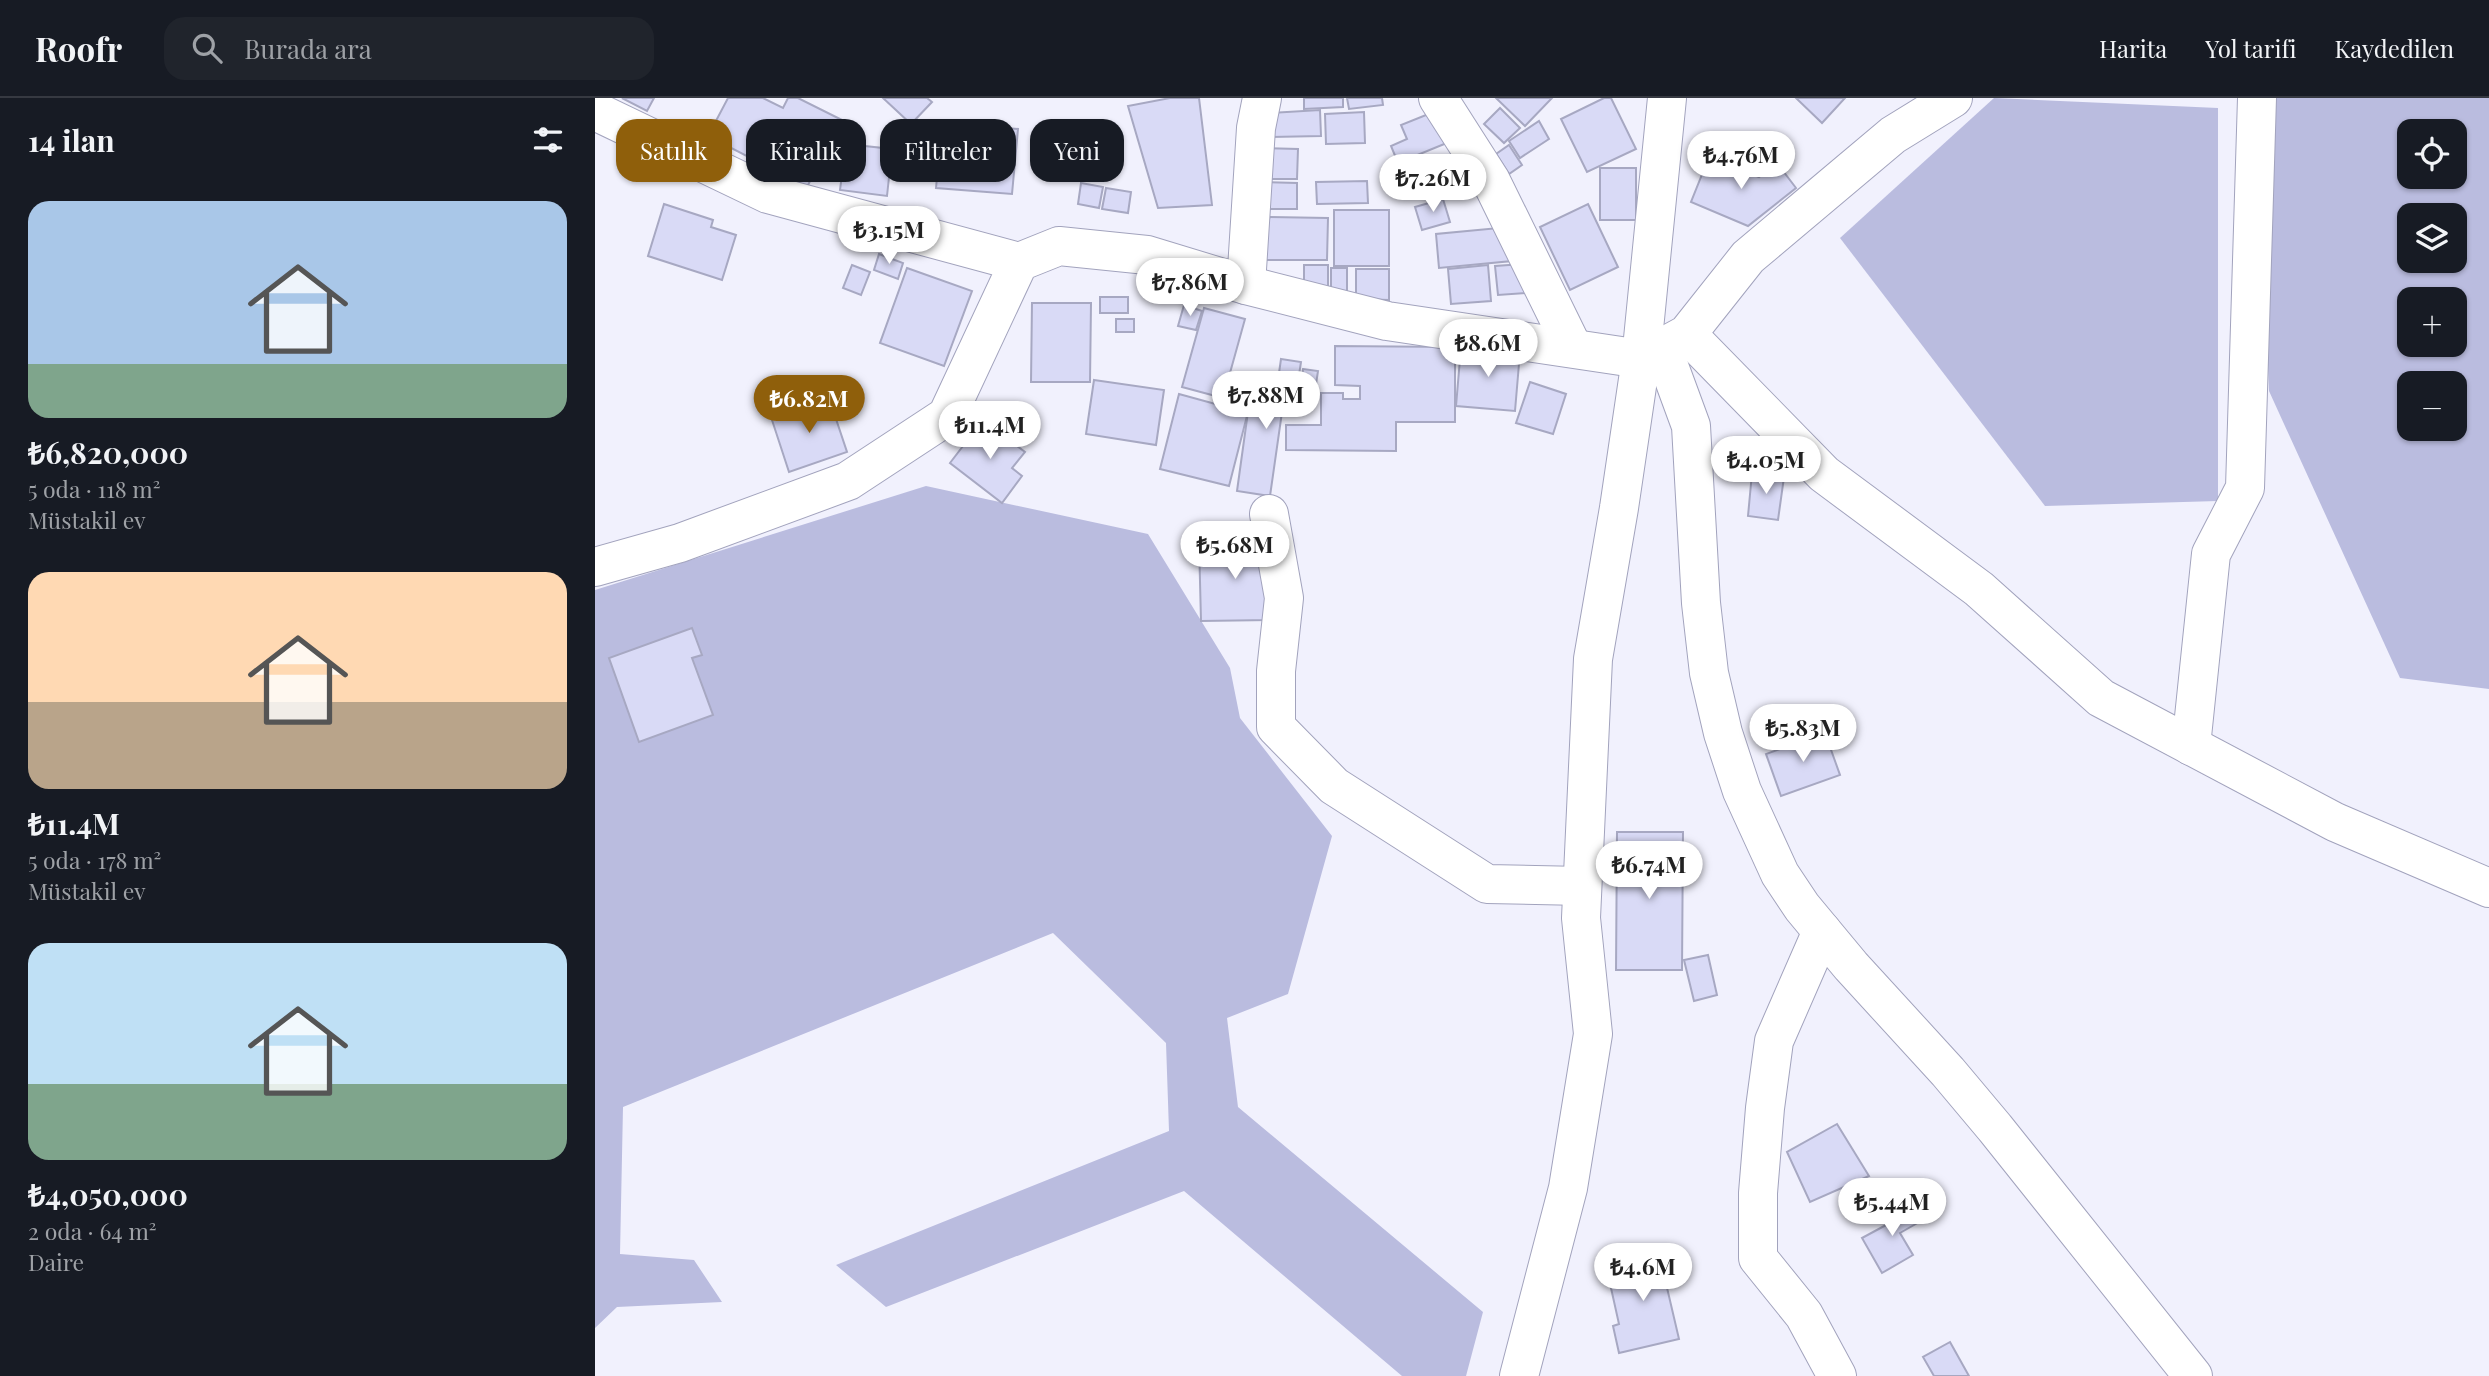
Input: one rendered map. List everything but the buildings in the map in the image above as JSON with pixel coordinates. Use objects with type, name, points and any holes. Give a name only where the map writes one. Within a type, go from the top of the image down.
[{"type":"street","points":[[1246,285],[1256,128],[1262,98]]},
{"type":"street","points":[[1438,98],[1491,181],[1573,348]]},
{"type":"street","points":[[1519,1376],[1567,1188],[1593,1034],[1581,918],[1593,659],[1619,508],[1663,347],[1667,98]]},
{"type":"street","points":[[1663,347],[1748,257],[1893,135],[1954,98]]},
{"type":"street","points":[[2192,746],[2211,554],[2245,488],[2257,98]]},
{"type":"street","points":[[595,111],[768,194],[1019,262],[1059,246],[1147,255],[1246,285],[1387,321],[1573,348],[1663,347],[1824,474],[1979,589],[2101,698],[2335,822],[2489,888]]},
{"type":"street","points":[[595,567],[680,543],[848,481],[947,416],[1019,262]]},
{"type":"street","points":[[1663,347],[1691,426],[1701,603],[1709,673],[1723,733],[1742,791],[1780,874],[1822,931],[1956,1081],[2193,1376]]},
{"type":"street","points":[[1269,514],[1284,598],[1276,671],[1276,727],[1334,786],[1487,884],[1582,886]]},
{"type":"street","points":[[1822,931],[1774,1041],[1758,1193],[1758,1258],[1804,1315],[1837,1376]]},
{"type":"shaded area","points":[[1994,98],[2218,108],[2218,501],[2045,506],[1840,238]]},
{"type":"shaded area","points":[[2258,98],[2489,98],[2489,689],[2400,678],[2269,391]]},
{"type":"shaded area","points":[[926,486],[1148,534],[1230,668],[1240,718],[1332,836],[1288,994],[1227,1018],[1238,1107],[1483,1312],[1466,1376],[1402,1376],[1184,1191],[886,1307],[836,1265],[1169,1131],[1166,1043],[1053,933],[623,1107],[620,1254],[694,1260],[722,1302],[617,1307],[595,1328],[595,590]]}]
